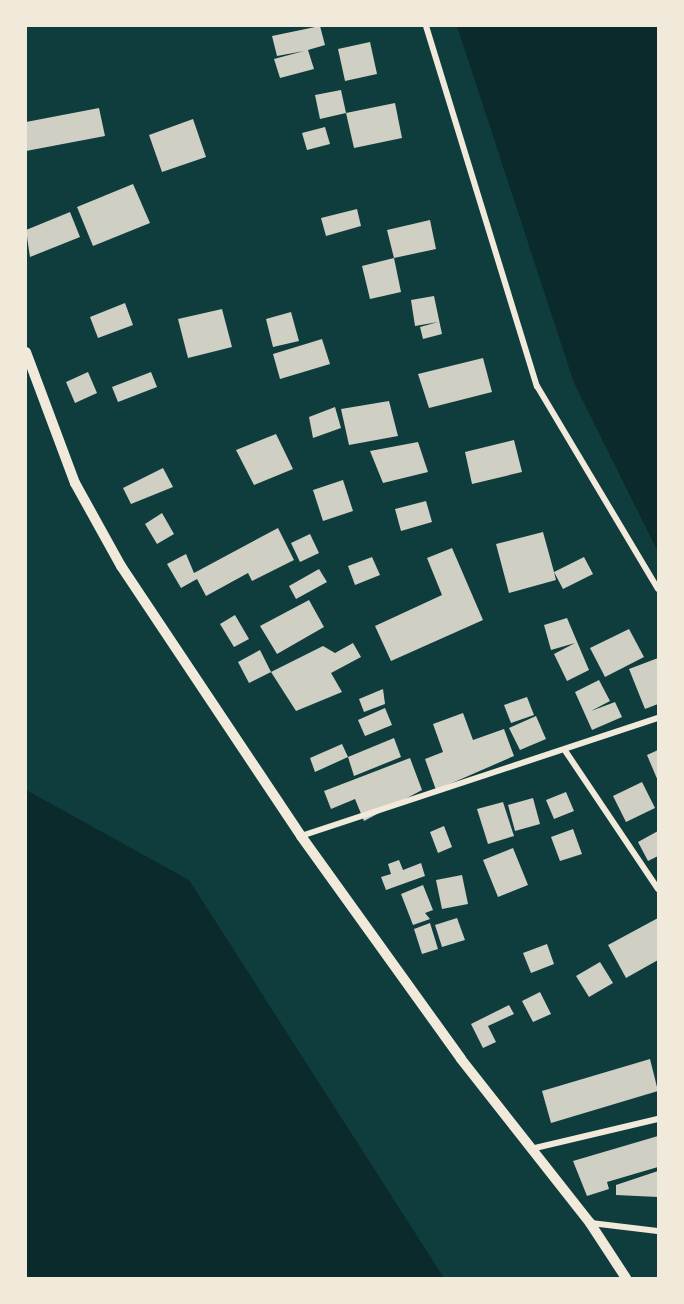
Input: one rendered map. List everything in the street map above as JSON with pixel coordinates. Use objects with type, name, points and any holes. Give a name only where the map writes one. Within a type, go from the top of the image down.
[{"type":"street","points":[[426,26],[537,386],[658,589]]},
{"type":"street","points":[[26,352],[89,512],[301,836],[460,1059],[535,1148],[590,1222],[626,1278]]},
{"type":"street","points":[[301,836],[566,752],[658,718]]},
{"type":"street","points":[[566,752],[658,889]]},
{"type":"street","points":[[535,1148],[658,1119]]},
{"type":"street","points":[[590,1222],[658,1231]]},
{"type":"water","points":[[457,26],[658,26],[658,552],[574,383]]},
{"type":"water","points":[[26,790],[189,880],[444,1278],[26,1278]]},
{"type":"building","points":[[320,26],[325,45],[308,50],[314,69],[280,78],[274,59],[304,51],[277,56],[272,36]]},
{"type":"building","points":[[370,42],[377,74],[345,81],[338,49]]},
{"type":"building","points":[[341,90],[346,113],[320,119],[315,95]]},
{"type":"building","points":[[395,103],[402,138],[354,148],[346,113]]},
{"type":"building","points":[[99,108],[105,136],[26,151],[26,122]]},
{"type":"building","points":[[193,119],[206,157],[162,172],[149,135]]},
{"type":"building","points":[[325,127],[330,144],[307,150],[302,133]]},
{"type":"building","points":[[133,184],[150,223],[93,246],[77,207]]},
{"type":"building","points":[[357,209],[361,226],[326,236],[321,218]]},
{"type":"building","points":[[70,212],[80,237],[30,257],[26,230]]},
{"type":"building","points":[[430,220],[436,249],[394,258],[387,230]]},
{"type":"building","points":[[394,258],[401,292],[370,299],[362,266]]},
{"type":"building","points":[[434,296],[442,334],[423,339],[420,327],[438,322],[415,326],[411,300]]},
{"type":"building","points":[[125,303],[133,325],[98,338],[90,317]]},
{"type":"building","points":[[222,309],[232,347],[188,358],[178,319]]},
{"type":"building","points":[[291,312],[299,341],[273,347],[266,319]]},
{"type":"building","points":[[322,339],[330,364],[280,379],[273,354]]},
{"type":"building","points":[[483,358],[492,392],[429,408],[418,374]]},
{"type":"building","points":[[88,372],[97,393],[75,403],[66,382]]},
{"type":"building","points":[[151,372],[157,387],[118,402],[112,387]]},
{"type":"building","points":[[389,401],[398,436],[349,445],[341,409]]},
{"type":"building","points":[[335,407],[341,428],[313,438],[309,417]]},
{"type":"building","points":[[276,434],[293,469],[254,485],[236,450]]},
{"type":"building","points":[[514,440],[522,472],[472,484],[465,452]]},
{"type":"building","points":[[418,442],[428,472],[383,483],[370,451]]},
{"type":"building","points":[[163,468],[173,487],[131,504],[123,488]]},
{"type":"building","points":[[343,480],[353,511],[323,521],[313,490]]},
{"type":"building","points":[[426,501],[432,522],[401,531],[395,509]]},
{"type":"building","points":[[162,513],[174,534],[157,544],[145,524]]},
{"type":"building","points":[[278,528],[294,560],[252,581],[248,573],[206,596],[197,579],[181,588],[167,564],[186,554],[194,573]]},
{"type":"building","points":[[543,532],[556,580],[509,593],[496,544]]},
{"type":"building","points":[[310,534],[319,553],[300,562],[291,543]]},
{"type":"building","points":[[452,548],[483,620],[391,661],[375,626],[442,595],[427,558]]},
{"type":"building","points":[[372,557],[380,575],[355,585],[348,566]]},
{"type":"building","points":[[584,557],[593,574],[563,589],[554,572]]},
{"type":"building","points":[[319,569],[327,582],[296,599],[289,586]]},
{"type":"building","points":[[309,600],[324,627],[277,654],[260,626]]},
{"type":"building","points":[[235,615],[249,639],[234,647],[220,624]]},
{"type":"building","points":[[567,618],[589,670],[567,681],[554,654],[575,643],[551,650],[544,625]]},
{"type":"building","points":[[629,629],[644,657],[605,677],[590,648]]},
{"type":"building","points":[[353,643],[361,657],[331,673],[342,692],[296,711],[271,672],[323,646],[335,653]]},
{"type":"building","points":[[260,650],[271,672],[249,683],[238,662]]},
{"type":"building","points":[[658,658],[658,704],[645,709],[629,669]]},
{"type":"building","points":[[599,680],[610,701],[591,711],[615,702],[622,717],[592,730],[575,692]]},
{"type":"building","points":[[383,689],[385,704],[364,712],[359,699]]},
{"type":"building","points":[[527,697],[534,715],[511,723],[504,705]]},
{"type":"building","points":[[385,708],[392,725],[365,736],[358,720]]},
{"type":"building","points":[[463,713],[473,740],[504,729],[514,756],[436,790],[425,759],[443,752],[433,724]]},
{"type":"building","points":[[536,716],[546,739],[520,750],[509,728]]},
{"type":"building","points":[[394,738],[401,757],[354,776],[348,757]]},
{"type":"building","points":[[342,744],[348,757],[315,772],[310,758]]},
{"type":"building","points":[[658,750],[658,781],[647,755]]},
{"type":"building","points":[[410,758],[422,790],[364,821],[355,799],[331,809],[324,791]]},
{"type":"building","points":[[642,782],[655,808],[626,822],[613,796]]},
{"type":"building","points":[[566,792],[574,811],[554,819],[546,800]]},
{"type":"building","points":[[533,798],[540,824],[515,831],[508,805]]},
{"type":"building","points":[[503,802],[514,836],[488,844],[477,809]]},
{"type":"building","points":[[444,826],[452,847],[438,853],[430,832]]},
{"type":"building","points":[[573,829],[582,854],[560,861],[551,837]]},
{"type":"building","points":[[658,831],[658,856],[648,861],[638,842]]},
{"type":"building","points":[[513,848],[528,885],[498,897],[483,860]]},
{"type":"building","points":[[399,860],[403,870],[421,863],[425,876],[386,890],[381,877],[391,874],[388,864]]},
{"type":"building","points":[[462,875],[468,904],[442,909],[436,880]]},
{"type":"building","points":[[423,885],[433,910],[425,913],[430,919],[413,925],[401,894]]},
{"type":"building","points":[[457,918],[465,940],[442,947],[435,925]]},
{"type":"building","points":[[658,918],[658,960],[626,978],[608,945]]},
{"type":"building","points":[[430,923],[438,949],[422,954],[414,929]]},
{"type":"building","points":[[547,944],[554,964],[531,973],[523,953]]},
{"type":"building","points":[[600,962],[613,983],[589,997],[576,976]]},
{"type":"building","points":[[540,992],[551,1014],[533,1022],[522,1001]]},
{"type":"building","points":[[509,1005],[514,1014],[488,1026],[496,1042],[483,1048],[471,1024]]},
{"type":"building","points":[[650,1059],[658,1091],[551,1123],[542,1091]]},
{"type":"building","points":[[658,1136],[658,1167],[607,1182],[609,1189],[587,1196],[573,1161]]},
{"type":"building","points":[[658,1171],[658,1197],[616,1195],[616,1185]]}]
